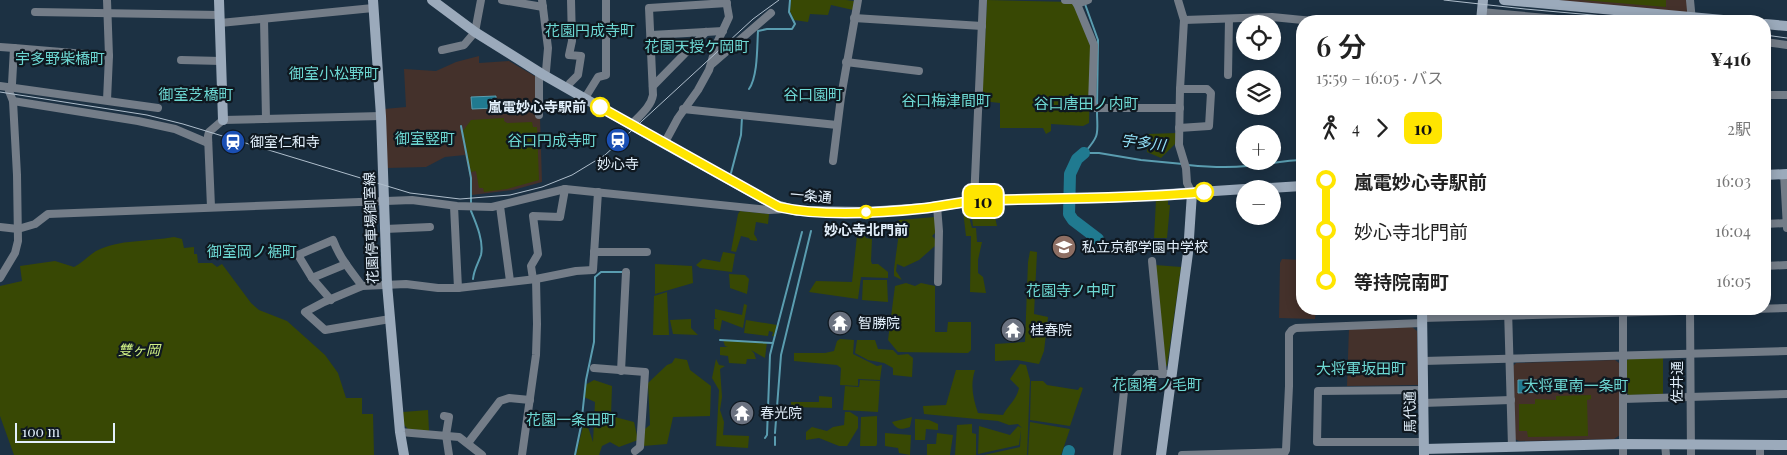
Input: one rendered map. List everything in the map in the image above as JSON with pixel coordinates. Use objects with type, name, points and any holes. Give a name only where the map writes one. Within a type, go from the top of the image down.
[{"type":"main road","points":[[219,0],[223,120]]},
{"type":"main road","points":[[1481,15],[1483,0]]},
{"type":"main road","points":[[1504,0],[1652,15]]},
{"type":"main road","name":"一条通","points":[[438,2],[475,32],[541,73],[664,144],[779,207],[809,212],[866,212],[974,201],[1117,198],[1236,190]]},
{"type":"main road","name":"花園停車場御室線","points":[[373,4],[381,116],[387,284],[400,432],[404,455]]},
{"type":"main road","points":[[1771,25],[1787,26]]},
{"type":"main road","points":[[1771,175],[1785,174]]},
{"type":"main road","points":[[1281,187],[1296,186]]},
{"type":"main road","points":[[1162,455],[1167,374],[1188,252],[1192,194]]},
{"type":"main road","name":"馬代通","points":[[1422,316],[1424,448]]},
{"type":"main road","points":[[1424,448],[1691,444],[1760,450],[1787,445]]},
{"type":"street","points":[[107,0],[109,56],[107,100]]},
{"type":"street","points":[[442,50],[464,45],[475,32],[481,0]]},
{"type":"street","points":[[502,0],[542,4],[548,48],[541,73],[539,115]]},
{"type":"street","points":[[567,88],[578,75],[581,56],[569,55],[572,41],[571,0]]},
{"type":"street","points":[[585,98],[598,77],[606,76],[606,0]]},
{"type":"street","points":[[833,161],[846,62],[858,0]]},
{"type":"street","points":[[974,201],[983,0]]},
{"type":"street","points":[[1065,0],[1083,2],[1094,45],[1092,104],[1097,108],[1180,108]]},
{"type":"street","points":[[1178,0],[1184,20],[1179,145],[1185,165],[1187,183],[1192,194]]},
{"type":"street","points":[[1690,0],[1692,15]]},
{"type":"street","points":[[631,125],[652,101],[649,8],[726,1],[729,17],[712,64],[698,90],[683,109],[664,144]]},
{"type":"street","points":[[35,12],[107,13],[220,19],[264,18],[373,4]]},
{"type":"street","points":[[712,64],[771,13]]},
{"type":"street","points":[[1184,20],[1272,17],[1296,19]]},
{"type":"street","points":[[264,18],[266,119]]},
{"type":"street","points":[[854,18],[982,26]]},
{"type":"street","points":[[1228,75],[1230,19]]},
{"type":"street","points":[[651,35],[723,31]]},
{"type":"street","points":[[653,86],[706,32]]},
{"type":"street","points":[[1771,43],[1787,45]]},
{"type":"street","points":[[0,47],[109,56]]},
{"type":"street","points":[[0,278],[15,253],[18,241],[18,175],[13,101],[9,94],[12,84],[14,48]]},
{"type":"street","points":[[181,60],[221,61]]},
{"type":"street","points":[[846,62],[920,71]]},
{"type":"street","points":[[0,86],[158,108]]},
{"type":"street","points":[[1180,88],[1207,89],[1211,92],[1209,126],[1180,128]]},
{"type":"street","points":[[1771,94],[1787,95]]},
{"type":"street","points":[[13,101],[175,129],[208,143]]},
{"type":"street","points":[[683,109],[837,125]]},
{"type":"street","points":[[211,207],[209,132],[223,120],[381,116]]},
{"type":"street","points":[[1785,174],[1787,228]]},
{"type":"street","points":[[0,227],[18,228],[35,224],[48,214],[211,207],[412,200],[454,206],[500,206],[565,189],[769,210],[789,209]]},
{"type":"street","points":[[522,455],[537,332],[534,279],[531,266],[538,254],[533,216],[560,218],[565,189]]},
{"type":"street","points":[[390,319],[325,330],[305,312],[362,286],[406,284],[438,288],[458,288],[593,270],[598,192]]},
{"type":"street","points":[[454,206],[458,288]]},
{"type":"street","points":[[500,206],[510,281]]},
{"type":"street","points":[[937,206],[938,282]]},
{"type":"street","points":[[1771,224],[1787,223]]},
{"type":"street","points":[[385,229],[430,227]]},
{"type":"street","points":[[331,300],[312,278],[298,255],[332,240],[337,254],[362,286]]},
{"type":"street","points":[[594,252],[647,252]]},
{"type":"street","points":[[1117,455],[1124,391],[1139,374],[1167,374],[1152,261]]},
{"type":"street","points":[[312,278],[346,264]]},
{"type":"street","points":[[1771,266],[1787,265]]},
{"type":"street","points":[[621,370],[626,272]]},
{"type":"street","points":[[1771,308],[1787,308]]},
{"type":"street","points":[[1182,455],[1285,452],[1290,334],[1292,330],[1296,328],[1444,315]]},
{"type":"street","points":[[1509,315],[1512,446]]},
{"type":"street","points":[[1623,315],[1623,455]]},
{"type":"street","name":"佐井通","points":[[1690,315],[1691,455]]},
{"type":"street","points":[[1423,361],[1787,352]]},
{"type":"street","points":[[594,368],[645,372],[640,447],[635,451]]},
{"type":"street","points":[[1423,390],[1318,391],[1317,442],[1424,448]]},
{"type":"street","points":[[1623,398],[1787,394]]},
{"type":"street","points":[[468,442],[500,401],[509,398],[530,400]]},
{"type":"street","points":[[1423,403],[1511,400]]},
{"type":"street","points":[[444,416],[449,417],[446,435],[449,455]]},
{"type":"street","points":[[400,432],[458,437],[468,442],[482,455]]},
{"type":"street","points":[[1665,444],[1666,455]]},
{"type":"shaded area","points":[[1547,0],[1688,0],[1689,14]]},
{"type":"shaded area","points":[[479,56],[479,63],[509,61],[543,81],[540,117],[542,182],[513,190],[472,195],[465,155],[445,157],[426,167],[387,168],[384,109],[406,107],[404,69],[436,71],[456,62]]},
{"type":"shaded area","points":[[1282,259],[1296,260],[1296,315],[1315,315],[1315,319],[1279,318],[1280,263]]},
{"type":"shaded area","points":[[1412,327],[1417,331],[1418,385],[1347,386],[1349,328]]},
{"type":"shaded area","points":[[1615,360],[1619,363],[1620,435],[1614,439],[1519,441],[1515,439],[1513,366],[1516,363]]},
{"type":"green space","points":[[791,0],[854,1],[853,10],[831,5],[828,15],[810,14],[808,22],[794,20],[790,11]]},
{"type":"green space","points":[[987,0],[1073,2],[1091,47],[1089,123],[1083,126],[1051,124],[1051,131],[1046,134],[1043,128],[1000,128],[1000,103],[982,101]]},
{"type":"green space","points":[[1582,0],[1666,0],[1666,7]]},
{"type":"green space","points":[[504,118],[504,121],[507,123],[532,122],[533,127],[537,127],[539,180],[507,189],[484,192],[483,188],[479,188],[476,171],[471,172],[463,131],[471,120]]},
{"type":"green space","points":[[1177,133],[1176,143],[1161,158],[1147,152],[1148,134]]},
{"type":"green space","points":[[1168,198],[1168,205],[1170,205],[1167,238],[1154,238],[1156,200]]},
{"type":"green space","points":[[967,209],[972,228],[976,228],[977,242],[982,242],[978,260],[978,273],[983,277],[986,293],[970,292],[971,236],[966,236],[963,211]]},
{"type":"green space","points":[[740,211],[769,214],[768,224],[756,222],[754,234],[757,241],[741,236],[736,252],[731,251]]},
{"type":"green space","points":[[935,217],[936,232],[932,236],[936,240],[936,245],[919,260],[904,267],[897,264],[896,271],[902,280],[894,276],[898,240],[894,227],[899,220]]},
{"type":"green space","points":[[995,217],[997,226],[973,226],[972,218]]},
{"type":"green space","points":[[857,236],[865,236],[872,239],[872,264],[878,264],[888,272],[888,278],[861,277],[858,299],[809,292],[816,281],[852,282]]},
{"type":"green space","name":"雙ヶ岡","points":[[174,237],[182,239],[184,248],[194,247],[194,254],[197,254],[198,263],[212,263],[217,267],[222,264],[251,303],[259,310],[287,321],[325,355],[338,373],[346,398],[362,398],[362,414],[373,414],[374,455],[14,455],[0,416],[0,286],[22,281],[20,266],[55,261],[74,267],[96,251],[114,244]]},
{"type":"green space","points":[[1030,251],[1037,252],[1034,314],[1048,317],[1044,351],[1039,364],[1017,360],[995,361],[995,344],[1025,342]]},
{"type":"green space","points":[[723,252],[735,254],[732,272],[700,268],[696,265],[703,259],[720,262]]},
{"type":"green space","points":[[655,264],[692,266],[693,283],[655,294]]},
{"type":"green space","points":[[1155,265],[1181,267],[1167,366],[1164,366]]},
{"type":"green space","points":[[729,274],[745,275],[749,279],[747,294],[730,288]]},
{"type":"green space","points":[[863,280],[887,280],[888,302],[862,300]]},
{"type":"green space","points":[[906,283],[915,286],[921,283],[935,286],[935,332],[947,332],[948,322],[971,322],[971,350],[968,353],[898,352],[888,340],[895,286]]},
{"type":"green space","points":[[667,292],[669,335],[653,335],[654,296]]},
{"type":"green space","points":[[744,304],[747,305],[743,328],[722,320],[720,331],[714,329],[714,319],[717,319],[715,318],[715,309],[742,315]]},
{"type":"green space","points":[[691,319],[691,328],[698,335],[673,334],[670,320]]},
{"type":"green space","points":[[746,320],[777,325],[774,336],[772,336],[773,332],[769,331],[768,336],[744,333]]},
{"type":"green space","points":[[840,339],[854,340],[853,354],[877,366],[882,365],[880,380],[858,379],[858,386],[840,385],[841,368],[837,365],[794,361],[794,353],[825,353],[834,351],[837,341]]},
{"type":"green space","points":[[723,340],[767,342],[765,358],[751,350],[756,359],[747,359],[746,364],[729,363],[728,356],[720,355],[720,347],[728,347],[725,346]]},
{"type":"green space","points":[[857,340],[875,340],[878,349],[893,350],[898,355],[908,354],[913,358],[912,377],[893,375],[893,368],[884,363],[868,360],[855,353]]},
{"type":"green space","points":[[675,358],[687,360],[690,370],[711,386],[710,416],[673,417],[667,444],[643,446],[641,432],[650,425],[648,383],[667,365],[672,363]]},
{"type":"green space","points":[[1663,358],[1663,394],[1629,395],[1626,392],[1626,361],[1629,359]]},
{"type":"green space","points":[[716,359],[719,365],[725,366],[720,369],[722,397],[720,410],[724,422],[723,435],[749,436],[748,448],[716,446],[719,390],[712,378]]},
{"type":"green space","points":[[1020,364],[1026,365],[1030,380],[1027,455],[984,455],[1020,447],[1021,430],[1019,445],[978,454],[979,426],[1010,435],[1018,426],[1022,428],[1018,424],[1009,425],[998,421],[924,414],[923,406],[946,405],[956,370],[975,370],[973,392],[978,413],[1003,415],[1018,392],[1019,388],[1010,379]]},
{"type":"green space","points":[[594,380],[612,386],[611,416],[634,422],[638,440],[619,447],[610,442],[602,446],[599,455],[576,455],[585,418],[593,442],[595,402],[584,397],[585,385]]},
{"type":"green space","points":[[860,380],[880,381],[878,412],[843,410],[845,386],[859,387]]},
{"type":"green space","points":[[1031,381],[1043,381],[1047,385],[1078,390],[1080,387],[1083,388],[1070,426],[1030,420]]},
{"type":"green space","points":[[1591,395],[1591,399],[1587,400],[1588,436],[1528,437],[1527,431],[1519,431],[1519,404],[1535,404],[1535,399],[1556,400],[1556,396]]},
{"type":"green space","points":[[819,396],[832,397],[832,408],[791,407],[791,402],[819,402]]},
{"type":"green space","points":[[428,410],[429,431],[408,429],[404,425],[403,412]]},
{"type":"green space","points":[[845,412],[850,412],[858,417],[858,428],[847,446],[839,446],[819,438],[806,440],[806,432],[812,427],[827,431],[833,427],[844,425]]},
{"type":"green space","points":[[877,416],[876,446],[860,446],[861,417]]},
{"type":"green space","points":[[912,417],[910,427],[907,428],[898,428],[892,422]]},
{"type":"green space","points":[[915,419],[929,420],[938,424],[938,430],[926,429],[925,440],[915,440]]},
{"type":"green space","points":[[1030,422],[1070,429],[1061,455],[1028,455]]},
{"type":"green space","points":[[972,424],[972,433],[976,434],[976,455],[955,455],[957,425]]},
{"type":"green space","points":[[885,433],[911,435],[910,455],[899,453],[898,448],[885,446]]},
{"type":"green space","points":[[937,433],[953,435],[950,455],[927,455],[927,444],[936,444]]},
{"type":"water","points":[[496,96],[496,108],[472,109],[471,97]]},
{"type":"water","points":[[1518,380],[1543,380],[1543,392],[1518,393]]},
{"type":"waterway","points":[[749,89],[756,69],[758,31],[792,29],[795,24],[789,12],[790,0]]},
{"type":"waterway","points":[[1085,4],[1098,40],[1097,107]]},
{"type":"waterway","points":[[1085,152],[1096,137],[1097,111]]},
{"type":"waterway","points":[[731,173],[741,135],[742,117]]},
{"type":"waterway","points":[[461,126],[471,178],[471,204]]},
{"type":"waterway","name":"宇多川","points":[[1084,153],[1099,153],[1183,164]]},
{"type":"waterway","name":"宇多川","points":[[1084,153],[1077,159],[1070,174],[1069,214],[1073,220],[1098,239]]},
{"type":"waterway","name":"宇多川","points":[[1188,165],[1232,167],[1296,160]]},
{"type":"waterway","points":[[471,211],[479,232],[482,250],[473,279]]},
{"type":"waterway","points":[[775,433],[781,355],[811,231]]},
{"type":"waterway","points":[[773,343],[802,232]]},
{"type":"waterway","points":[[575,455],[581,426],[586,380],[594,342],[595,277],[601,272],[623,272]]},
{"type":"waterway","points":[[720,340],[773,343],[770,355],[767,435],[765,438]]},
{"type":"waterway","points":[[775,437],[775,445]]},
{"type":"waterway","name":"宇多川","points":[[1068,455],[1069,451]]},
{"type":"tram line","points":[[0,92],[147,115],[183,124],[410,193],[460,199],[510,195],[542,187],[572,175],[605,155],[753,19],[779,0]]},
{"type":"tram line","points":[[1444,0],[1592,15]]},
{"type":"tram line","points":[[1771,36],[1787,38]]},
{"type":"bus line","name":"10","points":[[600,107],[779,207],[797,211],[866,212],[925,208],[974,201],[1108,198],[1204,192]]},
{"type":"place","name":"嵐電妙心寺駅前","points":[[600,107]]},
{"type":"place","name":"妙心寺","points":[[618,140]]},
{"type":"place","name":"御室仁和寺","points":[[233,142]]},
{"type":"place","name":"妙心寺北門前","points":[[866,212]]},
{"type":"place","name":"私立京都学園中学校","points":[[1064,247]]},
{"type":"place","name":"智勝院","points":[[840,323]]},
{"type":"place","name":"桂春院","points":[[1013,330]]},
{"type":"place","name":"春光院","points":[[742,413]]},
{"type":"district","name":"花園円成寺町","points":[[590,31]]},
{"type":"district","name":"花園天授ケ岡町","points":[[697,47]]},
{"type":"district","name":"宇多野柴橋町","points":[[60,59]]},
{"type":"district","name":"御室小松野町","points":[[334,74]]},
{"type":"district","name":"御室芝橋町","points":[[196,95]]},
{"type":"district","name":"谷口園町","points":[[813,95]]},
{"type":"district","name":"谷口梅津間町","points":[[946,101]]},
{"type":"district","name":"谷口唐田ノ内町","points":[[1086,104]]},
{"type":"district","name":"御室竪町","points":[[425,139]]},
{"type":"district","name":"谷口円成寺町","points":[[552,141]]},
{"type":"district","name":"御室岡ノ裾町","points":[[252,252]]},
{"type":"district","name":"花園寺ノ中町","points":[[1071,291]]},
{"type":"district","name":"大将軍坂田町","points":[[1361,369]]},
{"type":"district","name":"花園猪ノ毛町","points":[[1157,385]]},
{"type":"district","name":"大将軍南一条町","points":[[1576,386]]},
{"type":"district","name":"花園一条田町","points":[[571,420]]}]
